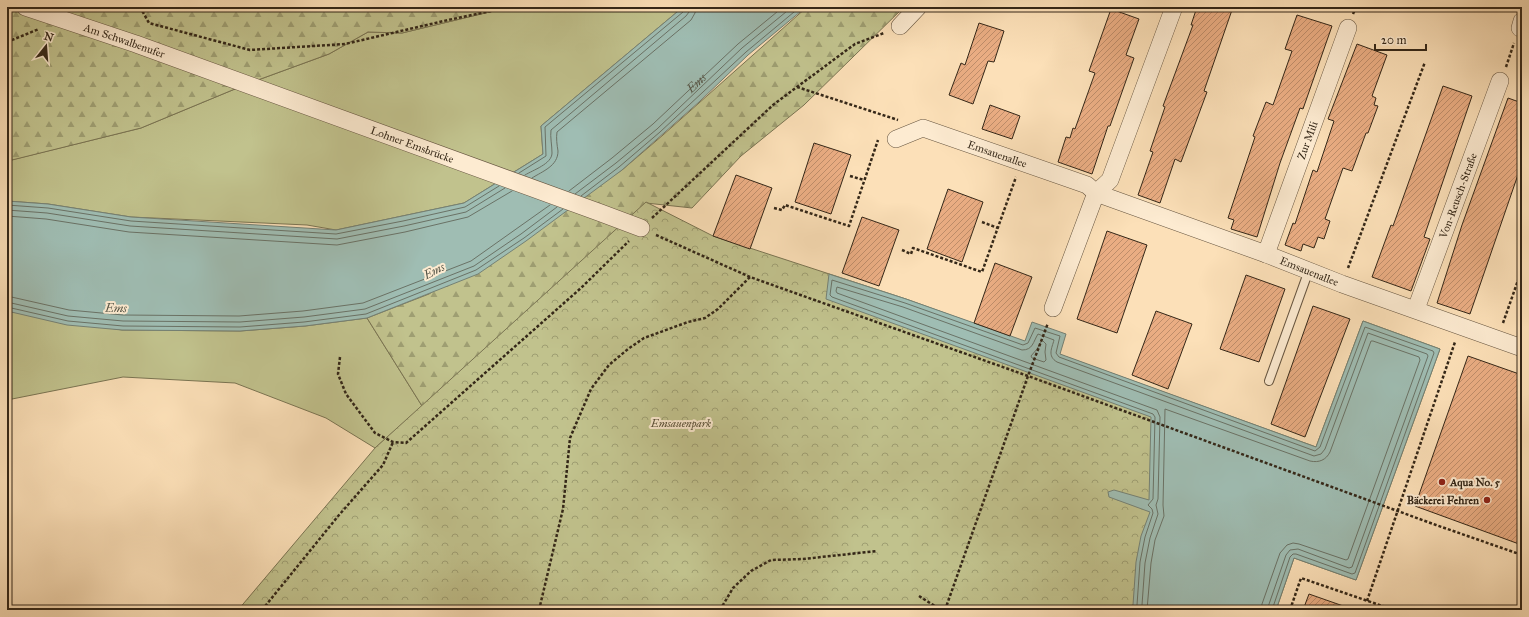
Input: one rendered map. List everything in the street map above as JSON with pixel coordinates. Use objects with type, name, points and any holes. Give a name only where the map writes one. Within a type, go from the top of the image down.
[{"type":"street","name":"Am Schwalbenufer","points":[[25,7],[136,44],[224,77]]},
{"type":"street","points":[[900,26],[918,7]]},
{"type":"street","points":[[1053,308],[1096,193],[1110,180],[1174,7]]},
{"type":"street","name":"Zur Mili","points":[[1266,254],[1348,28]]},
{"type":"street","name":"Lohner Emsbrücke","points":[[224,77],[641,228]]},
{"type":"street","name":"Von-Reusch-Straße","points":[[1416,309],[1500,81]]},
{"type":"street","points":[[896,139],[924,128]]},
{"type":"street","name":"Emsauenallee","points":[[924,128],[1087,185],[1096,193],[1266,254],[1342,284],[1416,309],[1522,348]]},
{"type":"lane","points":[[1269,381],[1308,270]]},
{"type":"path","points":[[140,7],[149,23],[250,50],[345,44],[510,7]]},
{"type":"path","points":[[1500,81],[1521,24]]},
{"type":"path","points":[[900,26],[855,44],[797,87],[774,105],[641,228],[750,277],[1028,374],[1150,421],[1522,555]]},
{"type":"path","points":[[1342,284],[1425,62]]},
{"type":"path","points":[[797,87],[924,128]]},
{"type":"path","points":[[774,208],[782,210],[784,205],[849,226],[880,134],[896,139]]},
{"type":"path","points":[[902,250],[910,254],[913,248],[982,272],[1021,162]]},
{"type":"path","points":[[850,176],[864,180]]},
{"type":"path","points":[[982,222],[998,228]]},
{"type":"path","points":[[340,357],[338,374],[346,394],[375,433],[393,442],[406,443],[581,288],[629,241]]},
{"type":"path","points":[[1498,339],[1522,269]]},
{"type":"path","points":[[539,610],[563,509],[570,438],[591,389],[609,365],[644,338],[688,322],[705,318],[718,309],[750,277]]},
{"type":"path","points":[[1367,601],[1461,325]]},
{"type":"path","points":[[944,610],[1028,374],[1047,327]]},
{"type":"path","points":[[262,610],[339,515],[383,465],[393,442]]},
{"type":"path","points":[[720,610],[737,584],[751,571],[771,560],[803,559],[877,551]]},
{"type":"path","points":[[1290,610],[1301,578],[1394,610]]},
{"type":"path","points":[[919,596],[941,610]]},
{"type":"green space","points":[[7,7],[510,7],[402,33],[368,32],[329,54],[247,84],[141,128],[8,161]]},
{"type":"green space","points":[[510,7],[683,7],[541,126],[543,154],[464,203],[336,230],[307,225],[131,217],[48,204],[7,201],[7,161],[141,128],[247,84],[329,54],[368,32],[402,33]]},
{"type":"green space","points":[[807,7],[904,7],[804,105],[741,156],[692,208],[646,203],[422,406],[367,318],[429,294],[622,170]]},
{"type":"green space","name":"Emsauenpark","points":[[646,202],[713,236],[906,299],[1316,447],[1363,321],[1440,349],[1356,580],[1294,558],[1276,610],[238,610],[375,448]]},
{"type":"green space","points":[[7,311],[122,330],[240,331],[305,326],[367,318],[422,406],[375,448],[326,418],[235,383],[123,377],[7,400]]},
{"type":"water","name":"Ems","points":[[683,7],[806,7],[748,55],[699,102],[622,170],[526,241],[478,274],[367,318],[305,326],[240,331],[122,330],[67,325],[7,311],[7,201],[48,204],[131,217],[336,230],[464,203],[543,154],[541,126]]},
{"type":"water","points":[[829,274],[906,299],[1025,341],[1032,322],[1066,334],[1060,354],[1316,447],[1363,321],[1440,349],[1356,580],[1294,558],[1276,610],[1117,610],[1133,605],[1136,562],[1141,536],[1150,512],[1109,497],[1108,492],[1114,490],[1149,500],[1151,417],[826,299]]},
{"type":"building","points":[[1197,7],[1233,7],[1204,91],[1207,92],[1181,162],[1175,159],[1160,203],[1138,195],[1153,152],[1150,151],[1165,107],[1163,106],[1193,25],[1191,25]]},
{"type":"building","points":[[1111,9],[1139,19],[1126,55],[1134,58],[1110,126],[1108,126],[1092,174],[1058,162],[1066,137],[1070,138],[1073,128],[1075,129],[1095,73],[1089,71]]},
{"type":"building","points":[[1297,15],[1332,26],[1303,109],[1300,108],[1280,163],[1257,237],[1231,229],[1234,220],[1228,218],[1255,137],[1253,136],[1266,102],[1273,105],[1292,51],[1285,49]]},
{"type":"building","points":[[979,23],[1004,31],[994,62],[988,61],[973,104],[949,95],[961,63],[965,65]]},
{"type":"building","points":[[1357,44],[1387,55],[1372,96],[1376,98],[1374,105],[1378,106],[1352,171],[1343,168],[1325,219],[1330,221],[1324,239],[1318,237],[1314,248],[1303,244],[1301,251],[1285,245],[1293,223],[1295,224],[1313,170],[1317,172],[1334,121],[1328,119]]},
{"type":"building","points":[[1443,86],[1472,96],[1424,237],[1430,239],[1411,291],[1372,277],[1391,225],[1393,226]]},
{"type":"building","points":[[1508,98],[1522,103],[1522,163],[1470,314],[1437,303],[1462,225]]},
{"type":"building","points":[[990,105],[1020,116],[1012,139],[982,129]]},
{"type":"building","points":[[814,143],[851,155],[831,214],[795,202]]},
{"type":"building","points":[[736,175],[772,188],[750,249],[713,236]]},
{"type":"building","points":[[948,189],[983,202],[962,262],[927,249]]},
{"type":"building","points":[[862,217],[899,230],[879,286],[842,273]]},
{"type":"building","points":[[1107,231],[1147,245],[1117,333],[1077,319]]},
{"type":"building","points":[[995,263],[1032,277],[1010,336],[974,323]]},
{"type":"building","points":[[1246,275],[1285,289],[1259,362],[1220,349]]},
{"type":"building","points":[[1313,306],[1350,319],[1305,437],[1271,424]]},
{"type":"building","points":[[1156,311],[1192,324],[1168,389],[1132,375]]},
{"type":"building","points":[[1468,356],[1522,375],[1522,536],[1519,544],[1415,506]]},
{"type":"building","points":[[1309,594],[1349,608],[1349,610],[1303,610]]},
{"type":"place","name":"Aqua No. 5","points":[[1442,482]]},
{"type":"place","name":"Bäckerei Fehren","points":[[1487,500]]}]
